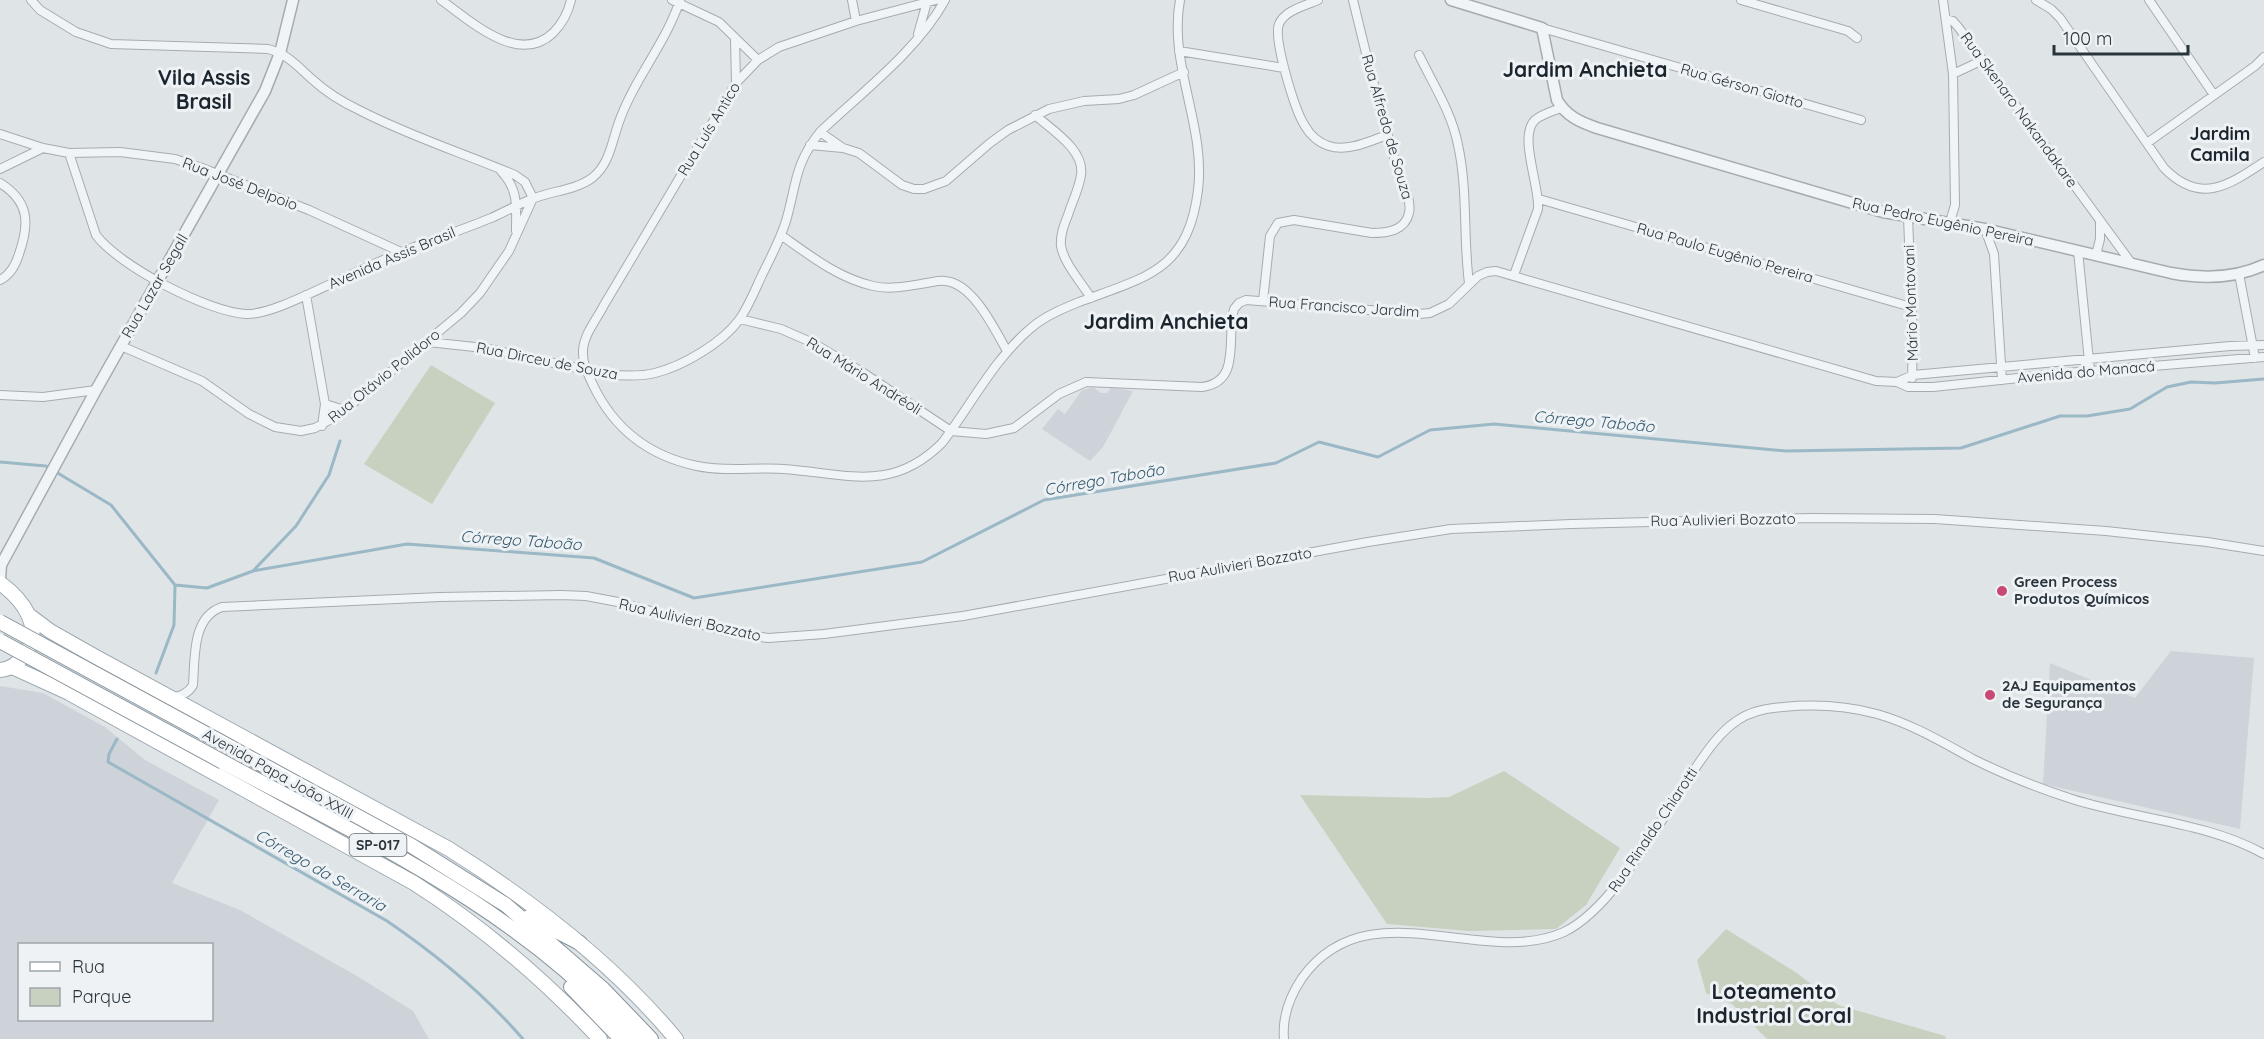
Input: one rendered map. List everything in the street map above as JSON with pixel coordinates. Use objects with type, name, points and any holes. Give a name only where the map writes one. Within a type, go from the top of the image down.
[{"type":"main road","name":"Avenida Papa João XXIII","points":[[0,581],[17,597],[30,616],[50,631],[449,849],[498,880],[580,943],[635,994],[676,1039]]},
{"type":"main road","points":[[6,668],[28,650],[33,637],[30,616]]},
{"type":"main road","name":"Avenida Papa João XXIII","points":[[0,622],[412,846],[506,905],[595,981],[651,1039]]},
{"type":"main road","name":"Avenida Papa João XXIII","points":[[0,641],[435,877],[526,940],[586,988],[635,1039]]},
{"type":"main road","name":"Avenida Papa João XXIII","points":[[6,668],[69,693],[414,883],[449,905],[511,954],[561,998],[600,1039]]},
{"type":"main road","points":[[506,905],[580,943]]},
{"type":"main road","points":[[526,940],[621,1039]]},
{"type":"street","points":[[31,0],[40,10],[76,32],[111,44],[268,49],[280,53],[330,94],[405,132],[499,168],[525,182],[533,198]]},
{"type":"street","name":"Rua Lazar Segall","points":[[0,581],[1,565],[62,450],[265,91],[280,53],[293,0]]},
{"type":"street","points":[[441,0],[488,33],[521,45],[537,44],[550,35],[567,14],[571,0]]},
{"type":"street","points":[[852,0],[856,21]]},
{"type":"street","name":"Rua Dirceu de Souza","points":[[428,342],[483,348],[623,376],[656,373],[684,363],[726,334],[740,319],[781,235],[798,167],[810,145],[820,132],[933,21],[945,0]]},
{"type":"street","points":[[586,369],[611,417],[630,435],[663,456],[712,469],[780,469],[859,477],[884,476],[899,472],[933,452],[951,431],[1007,351],[1033,326],[1051,315],[1151,274],[1163,267],[1178,251],[1190,226],[1198,189],[1196,139],[1179,51],[1180,0]]},
{"type":"street","points":[[1318,0],[1287,14],[1279,24],[1278,38],[1284,68],[1303,123],[1318,140],[1328,146],[1340,148],[1387,135]]},
{"type":"street","name":"Rua Alfredo de Souza","points":[[1263,302],[1270,236],[1278,223],[1294,220],[1384,233],[1400,228],[1409,212],[1410,205],[1387,135],[1353,0]]},
{"type":"street","name":"Rua Gérson Giotto","points":[[1450,0],[1861,120]]},
{"type":"street","points":[[1741,0],[1848,31],[1857,38]]},
{"type":"street","points":[[1942,0],[1953,74],[1955,204],[1950,222]]},
{"type":"street","points":[[2036,0],[2060,18],[2147,143],[2173,176],[2183,183],[2205,189],[2215,189],[2235,182],[2264,162]]},
{"type":"street","points":[[2149,0],[2214,95]]},
{"type":"street","points":[[677,1],[715,20],[758,60]]},
{"type":"street","name":"Avenida Assis Brasil","points":[[69,153],[96,235],[103,245],[158,281],[195,300],[247,314],[260,312],[306,295],[401,252],[533,198],[580,184],[592,178],[608,159],[622,114],[677,1]]},
{"type":"street","points":[[917,38],[932,1]]},
{"type":"street","name":"Rua Luís Antico","points":[[586,369],[583,349],[586,337],[736,83],[758,60],[779,47],[856,21],[932,1]]},
{"type":"street","name":"Rua Skenaro Nakandakare","points":[[1946,19],[1953,21],[1959,28],[2132,264]]},
{"type":"street","points":[[1514,275],[1535,220],[1539,198],[1528,134],[1534,121],[1562,108],[1554,92],[1542,28]]},
{"type":"street","points":[[735,39],[736,83]]},
{"type":"street","points":[[1179,51],[1284,68]]},
{"type":"street","points":[[1419,56],[1445,107],[1458,143],[1469,283]]},
{"type":"street","points":[[2147,143],[2255,66],[2264,57]]},
{"type":"street","points":[[1953,74],[1983,60]]},
{"type":"street","points":[[820,132],[843,148],[864,157],[902,185],[924,189],[946,181],[990,143],[1035,115],[1068,104],[1119,99],[1134,95],[1184,72]]},
{"type":"street","name":"Rua Pedro Eugênio Pereira","points":[[1562,108],[1571,116],[1597,128],[1866,207],[1908,217],[1985,229],[2192,277],[2240,274],[2264,265]]},
{"type":"street","points":[[1035,115],[1074,152],[1080,162],[1081,173],[1062,232],[1061,247],[1066,261],[1091,298]]},
{"type":"street","name":"Rua José Delpoio","points":[[0,134],[44,148],[69,153],[120,152],[175,159],[309,210],[401,252]]},
{"type":"street","points":[[810,145],[843,148]]},
{"type":"street","points":[[0,169],[44,148]]},
{"type":"street","name":"Rua Otávio Polidoro","points":[[499,168],[511,181],[516,206],[516,235]]},
{"type":"street","points":[[0,183],[13,191],[27,219],[24,238],[16,262],[0,280]]},
{"type":"street","name":"Rua Otávio Polidoro","points":[[121,346],[202,381],[249,414],[275,427],[301,431],[322,426],[428,342],[480,293],[510,251],[533,198]]},
{"type":"street","name":"Rua Paulo Eugênio Pereira","points":[[1539,198],[1911,307]]},
{"type":"street","points":[[1955,204],[1963,225]]},
{"type":"street","name":"Mário Montovani","points":[[1908,217],[1913,375],[1908,387]]},
{"type":"street","points":[[2096,255],[2100,239],[2100,222]]},
{"type":"street","points":[[1985,229],[1994,254],[2002,380]]},
{"type":"street","points":[[1994,254],[2002,233]]},
{"type":"street","points":[[781,235],[815,260],[841,274],[873,286],[889,288],[946,281],[958,286],[968,292],[980,306],[1007,351]]},
{"type":"street","points":[[2078,251],[2090,371]]},
{"type":"street","name":"Rua Francisco Jardim","points":[[951,431],[986,434],[1014,428],[1059,394],[1086,382],[1211,386],[1220,382],[1226,374],[1234,309],[1246,300],[1430,313],[1449,304],[1469,283],[1487,272],[1514,275],[1862,378],[1897,382],[1908,387]]},
{"type":"street","points":[[2240,274],[2253,345],[2260,358]]},
{"type":"street","points":[[306,295],[325,404],[322,426]]},
{"type":"street","name":"Rua Mário Andréoli","points":[[740,319],[764,324],[813,343],[862,372],[951,431]]},
{"type":"street","name":"Avenida do Manacá","points":[[1913,375],[2088,358],[2264,345]]},
{"type":"street","name":"Avenida do Manacá","points":[[1908,387],[1933,387],[2090,371],[2260,358]]},
{"type":"street","points":[[1897,382],[1913,375]]},
{"type":"street","points":[[0,395],[43,397],[96,390]]},
{"type":"street","points":[[70,393],[88,404]]},
{"type":"street","points":[[325,404],[345,410]]},
{"type":"street","name":"Rua Aulivieri Bozzato","points":[[170,698],[186,693],[193,685],[196,644],[203,620],[211,610],[222,606],[561,594],[618,602],[728,632],[768,638],[824,634],[963,616],[1451,529],[1571,524],[1935,519],[2106,531],[2264,551]]},
{"type":"street","name":"Rua Rinaldo Chiarotti","points":[[1284,1039],[1286,1010],[1296,987],[1312,966],[1333,948],[1362,937],[1389,933],[1522,941],[1547,938],[1564,932],[1582,921],[1603,902],[1622,878],[1706,752],[1738,719],[1755,711],[1783,707],[1825,707],[1866,712],[1900,722],[2008,776],[2044,790],[2115,812],[2218,835],[2244,843],[2264,855]]},
{"type":"shaded area","points":[[1093,387],[1101,393],[1107,393],[1111,387],[1133,391],[1103,447],[1090,461],[1042,429],[1058,409],[1065,414],[1082,390]]},
{"type":"shaded area","points":[[2171,651],[2254,658],[2240,829],[2043,784],[2050,663],[2135,698]]},
{"type":"shaded area","points":[[0,686],[43,693],[105,727],[145,760],[219,800],[172,883],[240,910],[357,976],[413,1011],[429,1039],[0,1039]]},
{"type":"green space","points":[[431,365],[495,403],[432,504],[364,464]]},
{"type":"green space","points":[[1504,771],[1620,848],[1586,905],[1556,929],[1469,931],[1387,924],[1300,795],[1449,797]]},
{"type":"green space","points":[[1726,929],[1797,973],[1838,1005],[1945,1036],[1946,1039],[1767,1039],[1732,1004],[1706,993],[1697,960]]},
{"type":"waterway","name":"Córrego Taboão","points":[[0,462],[46,466],[111,505],[175,585],[207,588],[253,571],[407,544],[594,558],[694,598],[922,562],[1044,500],[1276,463],[1319,442],[1378,457],[1430,430],[1494,424],[1786,451],[1961,448],[2060,416],[2087,416],[2130,409],[2167,387],[2191,382],[2215,383],[2264,379]]},
{"type":"waterway","points":[[254,570],[296,526],[329,475],[340,441]]},
{"type":"waterway","name":"Córrego da Serraria","points":[[156,673],[174,625],[175,585]]},
{"type":"waterway","name":"Córrego da Serraria","points":[[117,739],[109,754],[108,762],[387,921],[459,976],[523,1039]]},
{"type":"place","name":"Green Process Produtos Químicos","points":[[2002,591]]},
{"type":"place","name":"2AJ Equipamentos de Segurança","points":[[1990,695]]},
{"type":"district","name":"Jardim Anchieta","points":[[1585,70]]},
{"type":"district","name":"Vila Assis Brasil","points":[[204,90]]},
{"type":"district","name":"Jardim Camila","points":[[2220,144]]},
{"type":"district","name":"Jardim Anchieta","points":[[1166,322]]},
{"type":"district","name":"Loteamento Industrial Coral","points":[[1774,1004]]}]
